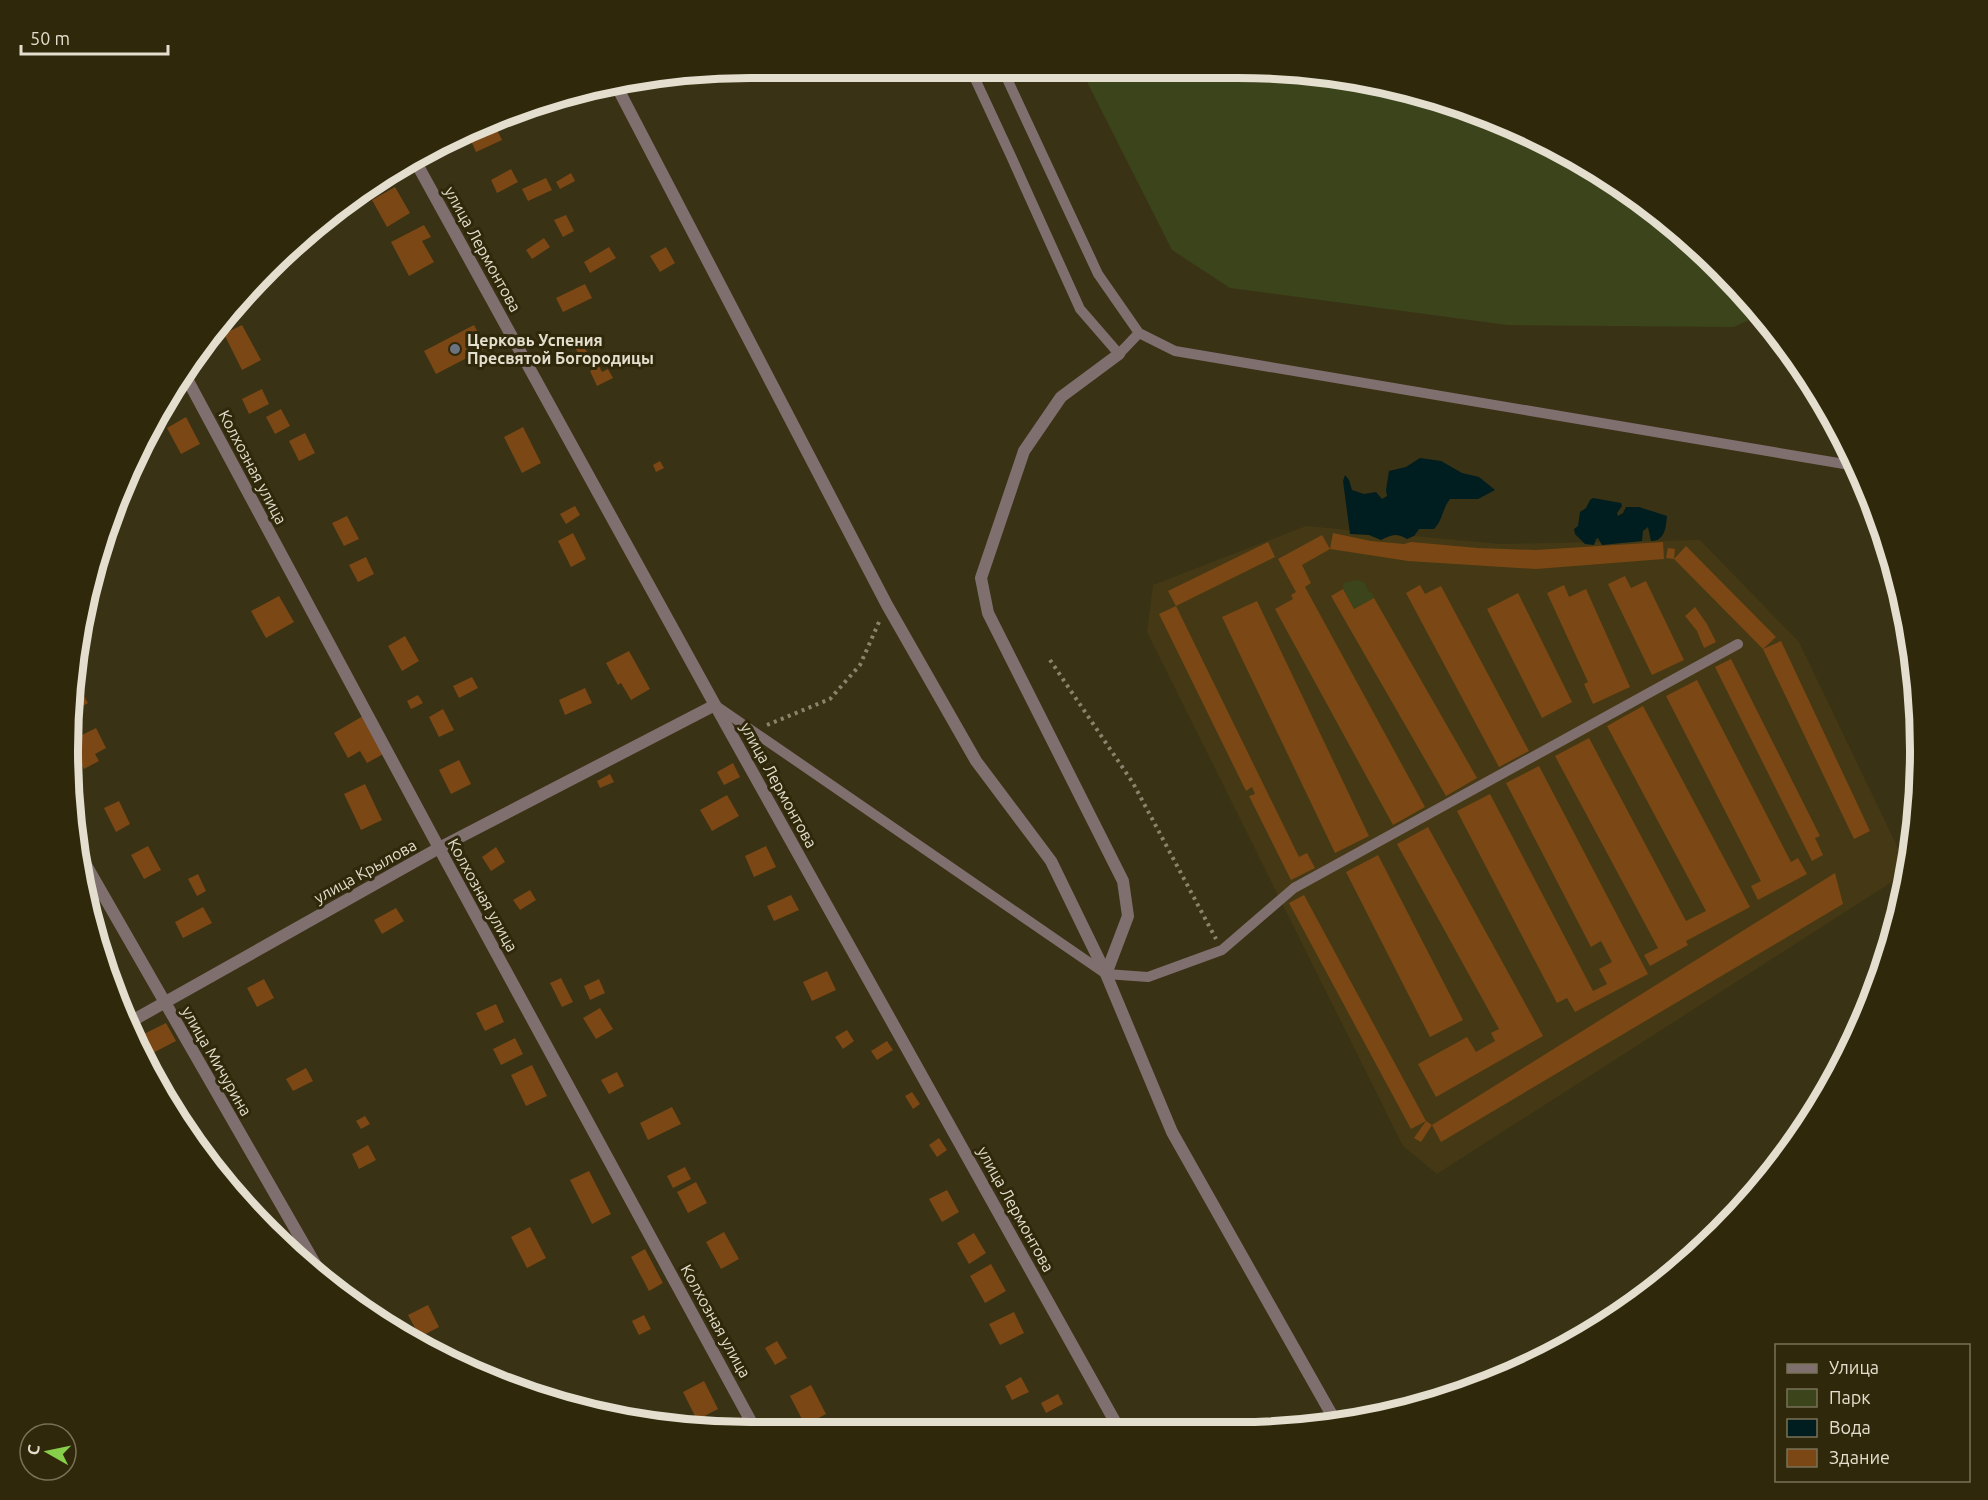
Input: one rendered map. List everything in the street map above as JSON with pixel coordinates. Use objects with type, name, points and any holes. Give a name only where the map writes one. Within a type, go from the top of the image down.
[{"type":"street","points":[[619,91],[887,605],[976,761],[1052,861],[1106,974],[1172,1132],[1332,1415]]},
{"type":"street","name":"улица Лермонтова","points":[[418,166],[715,705],[1116,1422]]},
{"type":"street","points":[[1106,974],[1128,916],[1123,881],[988,613],[981,578],[1024,451],[1061,397],[1119,354]]},
{"type":"street","name":"Колхозная улица","points":[[188,381],[751,1422]]},
{"type":"street","name":"улица Крылова","points":[[135,1019],[439,848],[715,705]]},
{"type":"street","name":"улица Мичурина","points":[[89,871],[309,1257]]},
{"type":"lane","points":[[975,78],[1080,309],[1119,354],[1139,333]]},
{"type":"lane","points":[[1007,78],[1098,274],[1139,333],[1175,351],[1846,464]]},
{"type":"lane","points":[[715,705],[1106,974],[1148,977],[1222,950],[1294,888],[1738,645]]},
{"type":"path","points":[[752,731],[830,699],[860,665],[887,605]]},
{"type":"path","points":[[1050,660],[1133,783],[1222,950]]},
{"type":"shaded area","points":[[1306,526],[1500,544],[1700,540],[1799,642],[1901,855],[1897,878],[1437,1174],[1403,1146],[1147,632],[1153,585]]},
{"type":"green space","points":[[1085,78],[1282,79],[1369,91],[1454,114],[1535,147],[1611,191],[1681,245],[1713,275],[1752,318],[1734,327],[1507,325],[1230,288],[1172,250]]},
{"type":"green space","points":[[1358,580],[1365,583],[1374,598],[1354,609],[1343,589],[1343,583]]},
{"type":"water","points":[[1420,458],[1441,461],[1462,473],[1479,477],[1495,490],[1478,499],[1450,499],[1434,529],[1419,529],[1414,536],[1407,539],[1394,535],[1381,540],[1369,535],[1350,534],[1343,481],[1345,475],[1352,490],[1364,494],[1376,492],[1382,499],[1387,496],[1389,471],[1406,467]]},
{"type":"water","points":[[1593,498],[1621,503],[1618,516],[1626,507],[1639,507],[1667,516],[1664,533],[1659,539],[1651,541],[1648,527],[1643,531],[1642,541],[1602,545],[1598,538],[1594,545],[1585,544],[1575,534],[1574,529],[1578,526],[1580,512]]},
{"type":"building","points":[[496,128],[502,140],[476,152],[470,139]]},
{"type":"building","points":[[511,169],[518,182],[497,193],[491,180]]},
{"type":"building","points":[[571,173],[575,181],[560,189],[556,182]]},
{"type":"building","points":[[546,178],[552,190],[528,201],[522,189]]},
{"type":"building","points":[[395,187],[410,213],[387,227],[372,200]]},
{"type":"building","points":[[566,215],[574,231],[563,237],[554,220]]},
{"type":"building","points":[[424,225],[431,237],[422,241],[434,262],[409,276],[391,242]]},
{"type":"building","points":[[544,238],[550,247],[532,259],[526,250]]},
{"type":"building","points":[[609,247],[616,258],[590,273],[584,262]]},
{"type":"building","points":[[666,247],[675,263],[660,272],[650,256]]},
{"type":"building","points":[[585,284],[592,298],[563,312],[556,298]]},
{"type":"building","points":[[242,325],[261,360],[242,370],[224,334]]},
{"type":"building","name":"Церковь Успения Пресвятой Богородицы","points":[[474,325],[486,348],[436,374],[424,351]]},
{"type":"building","points":[[580,340],[587,352],[580,356],[573,344]]},
{"type":"building","points":[[599,366],[602,372],[608,369],[613,378],[597,386],[590,371]]},
{"type":"building","points":[[262,389],[269,404],[249,414],[242,399]]},
{"type":"building","points":[[281,409],[290,426],[275,434],[266,417]]},
{"type":"building","points":[[186,417],[200,444],[181,454],[167,428]]},
{"type":"building","points":[[523,427],[541,463],[522,473],[504,437]]},
{"type":"building","points":[[305,433],[315,453],[299,461],[289,441]]},
{"type":"building","points":[[660,461],[664,468],[656,472],[653,465]]},
{"type":"building","points":[[575,506],[580,515],[566,524],[560,514]]},
{"type":"building","points":[[347,516],[359,539],[344,546],[332,523]]},
{"type":"building","points":[[573,533],[586,559],[571,567],[558,541]]},
{"type":"building","points":[[1333,533],[1371,541],[1404,544],[1411,542],[1535,550],[1663,542],[1664,559],[1536,569],[1408,561],[1330,549]]},
{"type":"building","points":[[1322,535],[1330,549],[1302,565],[1311,583],[1305,587],[1425,807],[1393,825],[1275,609],[1293,599],[1291,595],[1296,592],[1278,559]]},
{"type":"building","points":[[1268,542],[1275,557],[1176,606],[1168,591]]},
{"type":"building","points":[[1686,546],[1776,637],[1763,649],[1674,559]]},
{"type":"building","points":[[1668,548],[1675,549],[1674,559],[1666,558]]},
{"type":"building","points":[[366,557],[374,574],[358,582],[349,565]]},
{"type":"building","points":[[1625,576],[1631,588],[1646,581],[1684,660],[1652,675],[1608,584]]},
{"type":"building","points":[[1420,585],[1425,594],[1441,586],[1529,751],[1499,767],[1406,593]]},
{"type":"building","points":[[1564,585],[1569,597],[1586,589],[1630,687],[1593,704],[1584,684],[1588,682],[1547,593]]},
{"type":"building","points":[[1343,589],[1354,609],[1374,598],[1477,778],[1446,796],[1331,596]]},
{"type":"building","points":[[1518,593],[1572,702],[1542,718],[1487,609]]},
{"type":"building","points":[[279,596],[294,622],[266,638],[251,611]]},
{"type":"building","points":[[1257,601],[1369,836],[1335,853],[1222,617]]},
{"type":"building","points":[[1176,606],[1299,857],[1307,853],[1315,868],[1291,880],[1249,796],[1255,794],[1252,787],[1246,791],[1159,614]]},
{"type":"building","points":[[1695,607],[1716,642],[1704,648],[1697,631],[1685,616]]},
{"type":"building","points":[[405,636],[419,661],[402,671],[388,646]]},
{"type":"building","points":[[1781,641],[1870,831],[1854,839],[1763,649]]},
{"type":"building","points":[[629,651],[650,689],[631,700],[621,683],[618,685],[606,663]]},
{"type":"building","points":[[1731,659],[1820,836],[1815,838],[1823,855],[1812,861],[1715,667]]},
{"type":"building","points":[[472,677],[478,688],[459,698],[453,686]]},
{"type":"building","points":[[1697,680],[1791,862],[1798,858],[1807,874],[1758,900],[1751,886],[1761,881],[1666,696]]},
{"type":"building","points":[[585,688],[592,703],[565,715],[559,700]]},
{"type":"building","points":[[81,691],[88,703],[79,708]]},
{"type":"building","points":[[418,695],[423,703],[411,709],[407,701]]},
{"type":"building","points":[[1643,706],[1750,907],[1686,941],[1688,945],[1650,966],[1644,955],[1658,948],[1555,756],[1589,738],[1686,921],[1706,911],[1607,726]]},
{"type":"building","points":[[443,709],[454,730],[439,737],[429,717]]},
{"type":"building","points":[[363,716],[385,753],[367,763],[360,751],[348,758],[334,733]]},
{"type":"building","points":[[96,728],[106,748],[95,754],[99,761],[84,769],[78,759],[78,737]]},
{"type":"building","points":[[459,760],[471,784],[451,794],[439,770]]},
{"type":"building","points":[[733,763],[740,777],[724,785],[717,772]]},
{"type":"building","points":[[1539,766],[1648,974],[1575,1012],[1567,998],[1557,1003],[1457,811],[1490,794],[1593,991],[1607,984],[1599,969],[1612,962],[1601,941],[1591,947],[1506,783]]},
{"type":"building","points":[[610,774],[614,782],[600,788],[597,781]]},
{"type":"building","points":[[365,784],[382,820],[361,830],[344,794]]},
{"type":"building","points":[[727,795],[739,816],[712,831],[700,810]]},
{"type":"building","points":[[119,801],[130,824],[116,832],[104,808]]},
{"type":"building","points":[[1428,827],[1543,1036],[1436,1097],[1418,1064],[1467,1037],[1476,1052],[1495,1041],[1491,1033],[1499,1029],[1397,844]]},
{"type":"building","points":[[148,846],[161,870],[144,879],[131,855]]},
{"type":"building","points":[[766,846],[776,867],[754,877],[745,856]]},
{"type":"building","points":[[496,847],[505,862],[491,871],[482,857]]},
{"type":"building","points":[[1378,855],[1463,1020],[1430,1037],[1346,872]]},
{"type":"building","points":[[1835,873],[1843,904],[1441,1142],[1432,1125]]},
{"type":"building","points":[[198,874],[206,891],[197,896],[188,879]]},
{"type":"building","points":[[530,890],[536,900],[520,910],[513,900]]},
{"type":"building","points":[[791,895],[799,910],[774,921],[767,906]]},
{"type":"building","points":[[1304,895],[1426,1121],[1411,1129],[1289,903]]},
{"type":"building","points":[[203,907],[212,923],[183,938],[175,922]]},
{"type":"building","points":[[396,908],[404,921],[382,934],[374,920]]},
{"type":"building","points":[[827,971],[836,990],[812,1001],[803,982]]},
{"type":"building","points":[[561,978],[573,1002],[562,1007],[550,983]]},
{"type":"building","points":[[264,979],[274,998],[257,1007],[247,988]]},
{"type":"building","points":[[599,979],[605,993],[590,1000],[584,986]]},
{"type":"building","points":[[496,1004],[504,1022],[485,1031],[476,1013]]},
{"type":"building","points":[[600,1008],[613,1029],[596,1039],[583,1018]]},
{"type":"building","points":[[166,1023],[176,1041],[151,1054],[142,1035]]},
{"type":"building","points":[[847,1030],[854,1041],[843,1049],[835,1037]]},
{"type":"building","points":[[515,1038],[523,1054],[501,1065],[493,1049]]},
{"type":"building","points":[[887,1041],[893,1050],[877,1060],[871,1051]]},
{"type":"building","points":[[532,1065],[547,1096],[526,1106],[511,1075]]},
{"type":"building","points":[[306,1068],[313,1081],[293,1091],[286,1079]]},
{"type":"building","points":[[617,1072],[624,1086],[609,1094],[601,1080]]},
{"type":"building","points":[[912,1092],[920,1104],[913,1109],[905,1096]]},
{"type":"building","points":[[672,1107],[681,1124],[648,1140],[640,1123]]},
{"type":"building","points":[[365,1116],[370,1124],[361,1129],[356,1121]]},
{"type":"building","points":[[1426,1121],[1432,1125],[1421,1142],[1414,1138]]},
{"type":"building","points":[[939,1138],[947,1150],[937,1157],[929,1145]]},
{"type":"building","points":[[368,1145],[376,1160],[359,1169],[352,1154]]},
{"type":"building","points":[[685,1167],[691,1179],[673,1188],[667,1176]]},
{"type":"building","points":[[589,1171],[611,1214],[592,1224],[570,1180]]},
{"type":"building","points":[[696,1182],[707,1203],[688,1213],[677,1192]]},
{"type":"building","points":[[947,1190],[959,1212],[942,1222],[929,1199]]},
{"type":"building","points":[[530,1227],[546,1258],[527,1268],[511,1237]]},
{"type":"building","points":[[724,1232],[739,1259],[721,1269],[706,1242]]},
{"type":"building","points":[[974,1233],[986,1253],[969,1264],[957,1243]]},
{"type":"building","points":[[645,1249],[663,1283],[649,1291],[631,1257]]},
{"type":"building","points":[[991,1264],[1006,1291],[985,1303],[970,1276]]},
{"type":"building","points":[[428,1305],[439,1327],[422,1336],[408,1315]]},
{"type":"building","points":[[1014,1312],[1024,1333],[1000,1345],[989,1324]]},
{"type":"building","points":[[644,1315],[651,1329],[639,1335],[632,1321]]},
{"type":"building","points":[[777,1341],[787,1358],[775,1365],[765,1348]]},
{"type":"building","points":[[1021,1377],[1029,1392],[1012,1400],[1005,1386]]},
{"type":"building","points":[[704,1381],[718,1409],[697,1420],[683,1392]]},
{"type":"building","points":[[811,1385],[826,1414],[811,1422],[803,1422],[790,1396]]},
{"type":"building","points":[[1058,1394],[1063,1404],[1046,1413],[1041,1403]]},
{"type":"place","name":"Церковь Успения Пресвятой Богородицы","points":[[455,349]]}]
